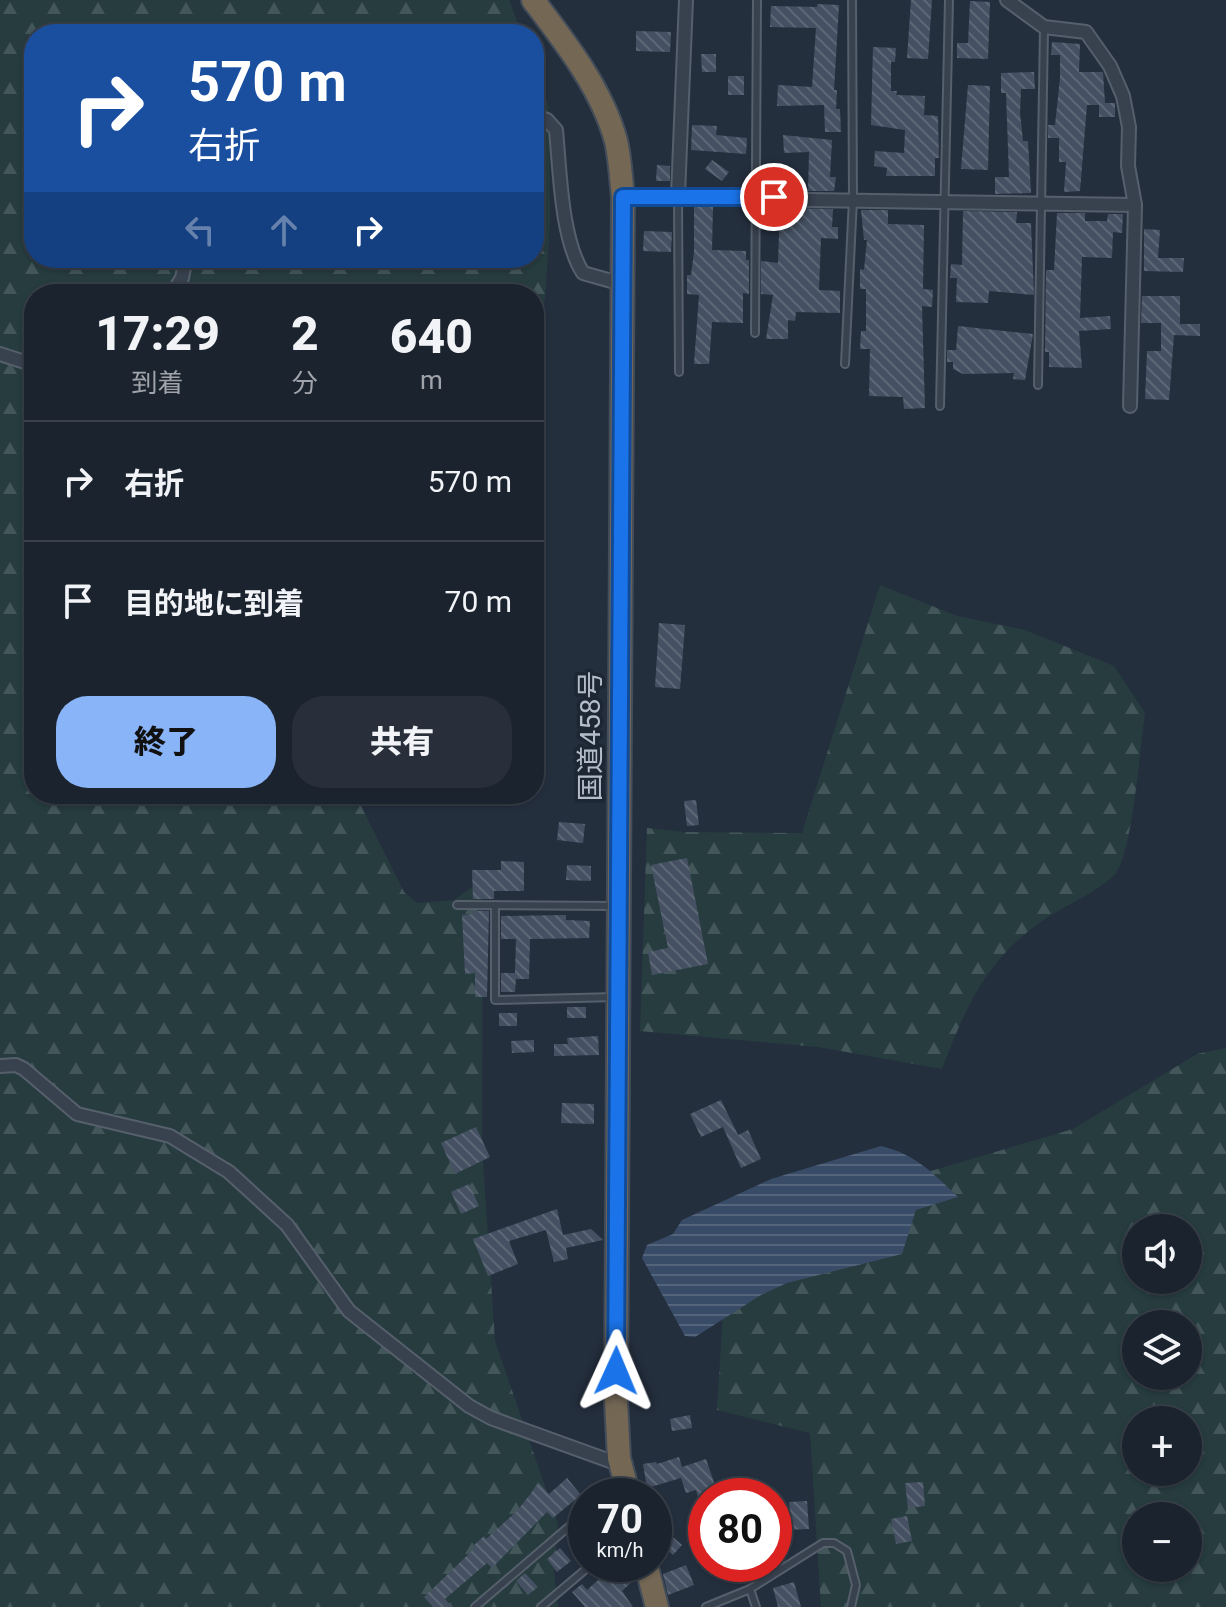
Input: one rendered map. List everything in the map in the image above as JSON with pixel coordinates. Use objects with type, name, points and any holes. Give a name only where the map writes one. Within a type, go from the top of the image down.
[{"type":"highway","name":"国道458号","points":[[533,0],[577,61],[599,99],[616,141],[623,197],[616,1400],[624,1478]]},
{"type":"highway","points":[[651,1582],[657,1607]]},
{"type":"street","points":[[678,195],[686,0]]},
{"type":"street","points":[[1007,0],[1044,27],[1086,32],[1110,66],[1123,96],[1129,127],[1128,166],[1135,205],[1130,406]]},
{"type":"street","points":[[544,119],[556,130],[569,237],[576,262],[583,273],[622,284]]},
{"type":"street","points":[[623,197],[678,195],[1135,205]]},
{"type":"street","points":[[0,354],[24,362]]},
{"type":"street","points":[[0,1066],[16,1065],[24,1069],[77,1114],[170,1136],[229,1172],[287,1225],[349,1311],[469,1406],[491,1418],[621,1465]]},
{"type":"lane","points":[[755,333],[757,0]]},
{"type":"lane","points":[[845,364],[853,199],[852,0]]},
{"type":"lane","points":[[940,406],[949,0]]},
{"type":"lane","points":[[1038,385],[1044,27]]},
{"type":"lane","points":[[678,195],[679,372]]},
{"type":"lane","points":[[457,905],[619,906]]},
{"type":"lane","points":[[495,905],[495,1000],[618,997]]},
{"type":"lane","points":[[475,1607],[568,1527]]},
{"type":"lane","points":[[706,1607],[750,1589],[823,1543],[834,1543],[847,1551],[856,1585],[851,1607]]},
{"type":"lane","points":[[541,1607],[571,1582]]},
{"type":"lane","points":[[750,1589],[756,1607]]},
{"type":"green space","points":[[0,0],[509,0],[518,24],[24,24],[24,268],[544,268],[544,94],[549,107],[550,223],[544,303],[544,284],[24,284],[24,804],[360,804],[404,892],[417,903],[454,900],[483,879],[482,1146],[495,1341],[558,1524],[554,1573],[558,1607],[0,1607]]},
{"type":"green space","points":[[880,585],[957,616],[1025,630],[1114,666],[1145,713],[1127,844],[1115,874],[1093,891],[1048,917],[1009,948],[970,1003],[942,1069],[818,1047],[640,1031],[647,828],[684,832],[802,833]]},
{"type":"green space","points":[[1226,1048],[1226,1607],[821,1607],[810,1433],[717,1410],[728,1231],[1073,1129],[1197,1054]]},
{"type":"water","points":[[881,1146],[914,1159],[958,1197],[916,1210],[902,1254],[787,1283],[761,1295],[695,1337],[685,1336],[642,1258],[647,1245],[673,1234],[682,1220],[771,1179]]},
{"type":"building","points":[[911,0],[932,0],[928,59],[907,58]]},
{"type":"building","points":[[970,1],[990,2],[988,59],[957,58],[957,43],[968,43]]},
{"type":"building","points":[[817,4],[839,5],[834,90],[837,90],[836,109],[840,109],[841,132],[825,132],[824,105],[777,106],[778,85],[812,87],[816,28],[770,27],[771,6],[817,7]]},
{"type":"building","points":[[636,31],[671,32],[670,52],[636,51]]},
{"type":"building","points":[[1052,42],[1080,44],[1079,72],[1103,72],[1105,103],[1115,103],[1115,117],[1099,117],[1099,105],[1087,105],[1080,191],[1064,192],[1066,162],[1059,162],[1059,138],[1048,138],[1048,125],[1055,125],[1060,78],[1060,55],[1051,55]]},
{"type":"building","points":[[873,47],[896,48],[895,62],[891,62],[891,91],[897,91],[896,95],[925,96],[924,115],[938,116],[939,158],[935,158],[935,176],[886,176],[887,168],[874,166],[875,151],[904,153],[905,130],[871,125]]},
{"type":"building","points":[[701,54],[716,54],[716,72],[702,72]]},
{"type":"building","points":[[1034,72],[1035,89],[1021,89],[1020,113],[1023,141],[1028,141],[1031,193],[995,194],[995,177],[1009,177],[1006,93],[1001,93],[1001,73]]},
{"type":"building","points":[[728,76],[744,76],[744,95],[728,95]]},
{"type":"building","points":[[968,85],[990,86],[988,170],[961,169]]},
{"type":"building","points":[[692,125],[717,126],[716,135],[747,138],[746,154],[691,150]]},
{"type":"building","points":[[783,135],[832,140],[830,177],[836,177],[834,191],[808,191],[809,152],[784,153]]},
{"type":"building","points":[[712,160],[729,172],[722,181],[705,169]]},
{"type":"building","points":[[657,165],[670,166],[670,181],[656,181]]},
{"type":"building","points":[[765,168],[779,168],[779,187],[765,187]]},
{"type":"building","points":[[694,207],[713,207],[712,250],[746,251],[746,260],[749,260],[749,294],[743,293],[743,323],[712,322],[709,364],[694,364],[699,295],[687,294],[687,275],[691,275],[694,252]]},
{"type":"building","points":[[780,208],[833,209],[832,227],[838,227],[838,239],[821,238],[819,290],[840,291],[840,313],[796,312],[795,321],[788,320],[788,339],[766,339],[773,295],[761,294],[761,261],[778,263]]},
{"type":"building","points":[[861,210],[888,210],[888,224],[924,225],[923,289],[933,290],[932,307],[922,306],[925,408],[904,409],[903,397],[869,396],[870,349],[860,349],[861,331],[866,331],[866,289],[860,289],[860,269],[864,270],[867,240],[864,240]]},
{"type":"building","points":[[963,211],[1017,212],[1016,223],[1031,223],[1034,295],[989,291],[988,303],[956,302],[957,278],[950,278],[951,264],[962,265]]},
{"type":"building","points":[[1057,213],[1085,213],[1085,221],[1107,221],[1108,214],[1123,214],[1122,233],[1113,232],[1112,258],[1082,257],[1080,318],[1110,316],[1111,329],[1079,331],[1082,368],[1049,367],[1049,352],[1045,352],[1046,270],[1054,270]]},
{"type":"building","points":[[1144,229],[1160,230],[1158,258],[1184,258],[1183,272],[1144,271]]},
{"type":"building","points":[[644,231],[672,232],[671,252],[643,251]]},
{"type":"building","points":[[1142,296],[1180,296],[1180,324],[1200,324],[1200,336],[1174,335],[1169,400],[1145,399],[1147,351],[1161,351],[1161,323],[1141,323]]},
{"type":"building","points":[[958,326],[1033,334],[1025,380],[1013,379],[1014,373],[963,374],[953,369],[953,362],[947,362],[947,350],[956,350]]},
{"type":"building","points":[[659,623],[685,625],[680,689],[655,687]]},
{"type":"building","points":[[696,800],[699,825],[687,826],[684,801]]},
{"type":"building","points":[[559,822],[585,824],[583,843],[557,840]]},
{"type":"building","points":[[687,858],[708,964],[652,975],[648,952],[668,948],[651,865]]},
{"type":"building","points":[[501,861],[524,862],[524,891],[494,891],[494,899],[473,899],[472,870],[501,870]]},
{"type":"building","points":[[567,865],[591,866],[591,881],[566,880]]},
{"type":"building","points":[[473,911],[489,911],[487,997],[475,997],[475,973],[465,974],[462,915],[473,914]]},
{"type":"building","points":[[566,915],[566,920],[590,921],[589,938],[530,939],[529,979],[516,979],[515,992],[501,992],[501,973],[515,973],[516,939],[501,939],[501,916]]},
{"type":"building","points":[[567,1007],[586,1007],[586,1018],[567,1018]]},
{"type":"building","points":[[499,1013],[517,1013],[517,1026],[499,1026]]},
{"type":"building","points":[[598,1036],[599,1055],[554,1056],[554,1044],[568,1044],[567,1038]]},
{"type":"building","points":[[534,1040],[534,1052],[512,1053],[511,1041]]},
{"type":"building","points":[[721,1100],[738,1135],[748,1130],[761,1159],[741,1168],[723,1127],[701,1137],[690,1114]]},
{"type":"building","points":[[562,1103],[594,1104],[594,1124],[561,1123]]},
{"type":"building","points":[[476,1127],[490,1157],[455,1174],[441,1143]]},
{"type":"building","points":[[469,1184],[479,1206],[461,1214],[451,1192]]},
{"type":"building","points":[[557,1209],[563,1235],[591,1229],[603,1240],[566,1248],[568,1259],[554,1262],[546,1230],[509,1241],[518,1264],[488,1276],[473,1239]]},
{"type":"building","points":[[690,1415],[692,1428],[672,1431],[670,1419]]},
{"type":"building","points":[[679,1457],[682,1467],[706,1459],[713,1478],[688,1478],[686,1493],[681,1478],[672,1481],[672,1478],[645,1478],[643,1464],[657,1464]]},
{"type":"building","points":[[567,1478],[568,1506],[553,1518],[547,1512],[492,1568],[487,1563],[445,1599],[452,1607],[433,1607],[424,1597],[475,1548],[473,1546],[484,1536],[486,1539],[517,1511],[539,1483],[549,1494]]},
{"type":"building","points":[[923,1482],[925,1506],[908,1508],[905,1483]]},
{"type":"building","points":[[807,1501],[809,1529],[792,1530],[792,1502]]},
{"type":"building","points":[[907,1516],[912,1541],[896,1544],[891,1519]]},
{"type":"building","points":[[672,1536],[682,1545],[672,1554]]},
{"type":"building","points":[[560,1548],[568,1557],[568,1563],[557,1572],[547,1559]]},
{"type":"building","points":[[686,1565],[688,1582],[694,1585],[668,1595],[665,1582],[672,1582],[672,1570]]},
{"type":"building","points":[[525,1573],[538,1587],[528,1595],[516,1581]]},
{"type":"building","points":[[596,1582],[632,1582],[622,1591],[633,1607],[585,1607],[572,1592],[582,1584],[587,1590]]},
{"type":"building","points":[[794,1582],[801,1607],[778,1607],[773,1588]]},
{"type":"route","points":[[616,1371],[623,197],[774,197]]}]
